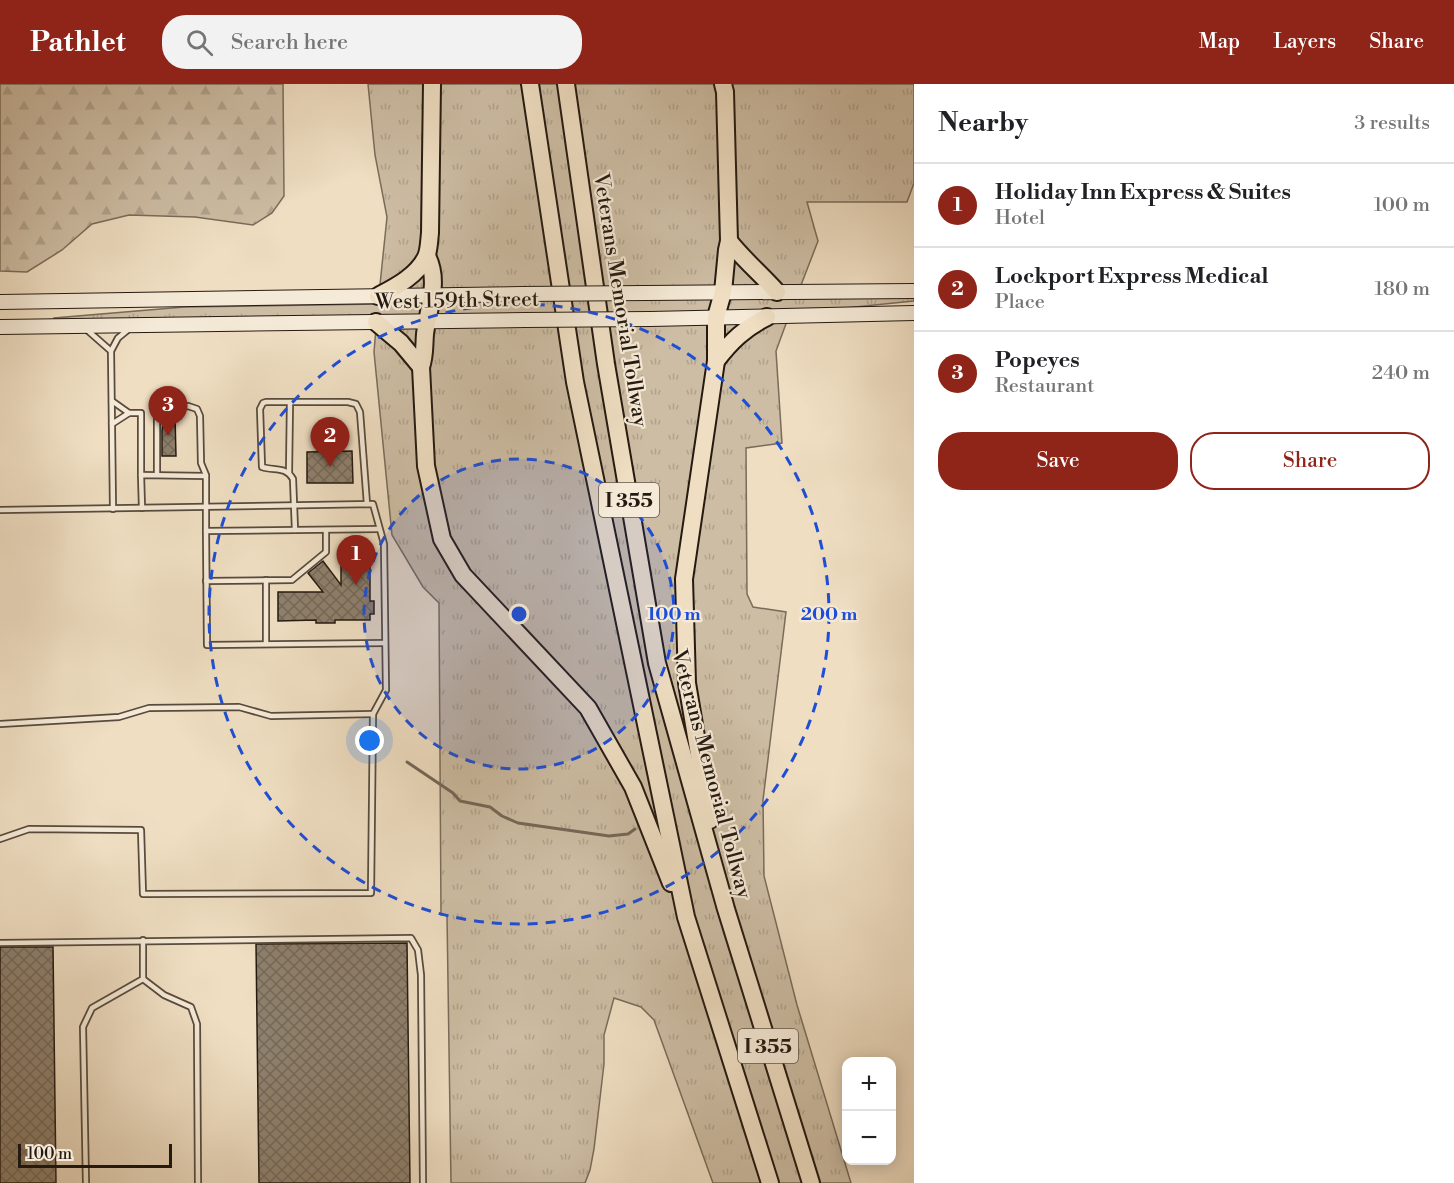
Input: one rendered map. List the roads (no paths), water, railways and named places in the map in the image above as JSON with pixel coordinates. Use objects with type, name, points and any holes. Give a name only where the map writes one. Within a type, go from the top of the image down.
[{"type":"highway","points":[[378,296],[404,281],[427,256],[430,233],[432,84]]},
{"type":"highway","name":"I 355","points":[[530,84],[575,382],[686,917],[770,1183]]},
{"type":"highway","name":"Veterans Memorial Tollway","points":[[566,84],[606,364],[657,663],[726,909],[811,1183]]},
{"type":"highway","points":[[723,84],[729,241],[723,292],[716,317],[716,361],[684,579],[687,683],[726,909]]},
{"type":"highway","points":[[729,241],[746,263],[762,275],[777,292]]},
{"type":"highway","points":[[427,256],[431,263],[433,296],[421,367],[426,466],[442,539],[463,575],[588,708],[633,787],[693,939]]},
{"type":"highway","points":[[716,361],[744,330],[767,317]]},
{"type":"highway","points":[[376,322],[401,343],[421,367]]},
{"type":"main road","name":"West 159th Street","points":[[0,302],[646,292],[914,291]]},
{"type":"main road","name":"West 159th Street","points":[[0,327],[650,319],[914,313]]},
{"type":"lane","points":[[83,326],[111,351]]},
{"type":"lane","points":[[113,509],[111,351],[118,338],[133,326]]},
{"type":"lane","points":[[112,400],[129,413]]},
{"type":"lane","points":[[289,473],[290,402]]},
{"type":"lane","points":[[296,530],[293,479],[283,469],[262,467],[260,409],[263,403],[348,402],[356,404],[360,412],[367,504]]},
{"type":"lane","points":[[157,476],[157,415],[163,407],[188,406],[197,409],[200,416],[201,463],[206,476],[207,645],[385,643]]},
{"type":"lane","points":[[112,424],[129,413],[141,413],[142,508]]},
{"type":"lane","points":[[141,475],[206,476]]},
{"type":"lane","points":[[0,510],[373,504],[384,544],[386,690],[373,714],[371,893],[143,894],[141,830],[29,829],[0,839]]},
{"type":"lane","points":[[206,581],[292,580],[326,552],[326,530]]},
{"type":"lane","points":[[206,531],[379,530]]},
{"type":"lane","points":[[266,580],[266,644]]},
{"type":"lane","points":[[0,724],[119,717],[149,708],[239,707],[271,716],[373,714]]},
{"type":"lane","points":[[0,943],[411,938],[418,950],[421,975],[423,1183]]},
{"type":"lane","points":[[143,940],[143,979]]},
{"type":"lane","points":[[86,1183],[83,1027],[92,1008],[143,979]]},
{"type":"lane","points":[[143,979],[164,995],[191,1007],[197,1024],[198,1183]]},
{"type":"waterway","points":[[407,762],[453,793],[460,801],[490,807],[502,816],[518,823],[609,836],[628,834],[635,829]]},
{"type":"place","name":"Popeyes","points":[[168,436]]},
{"type":"place","name":"Lockport Express Medical","points":[[330,467]]},
{"type":"place","name":"Holiday Inn Express & Suites","points":[[356,585]]}]
